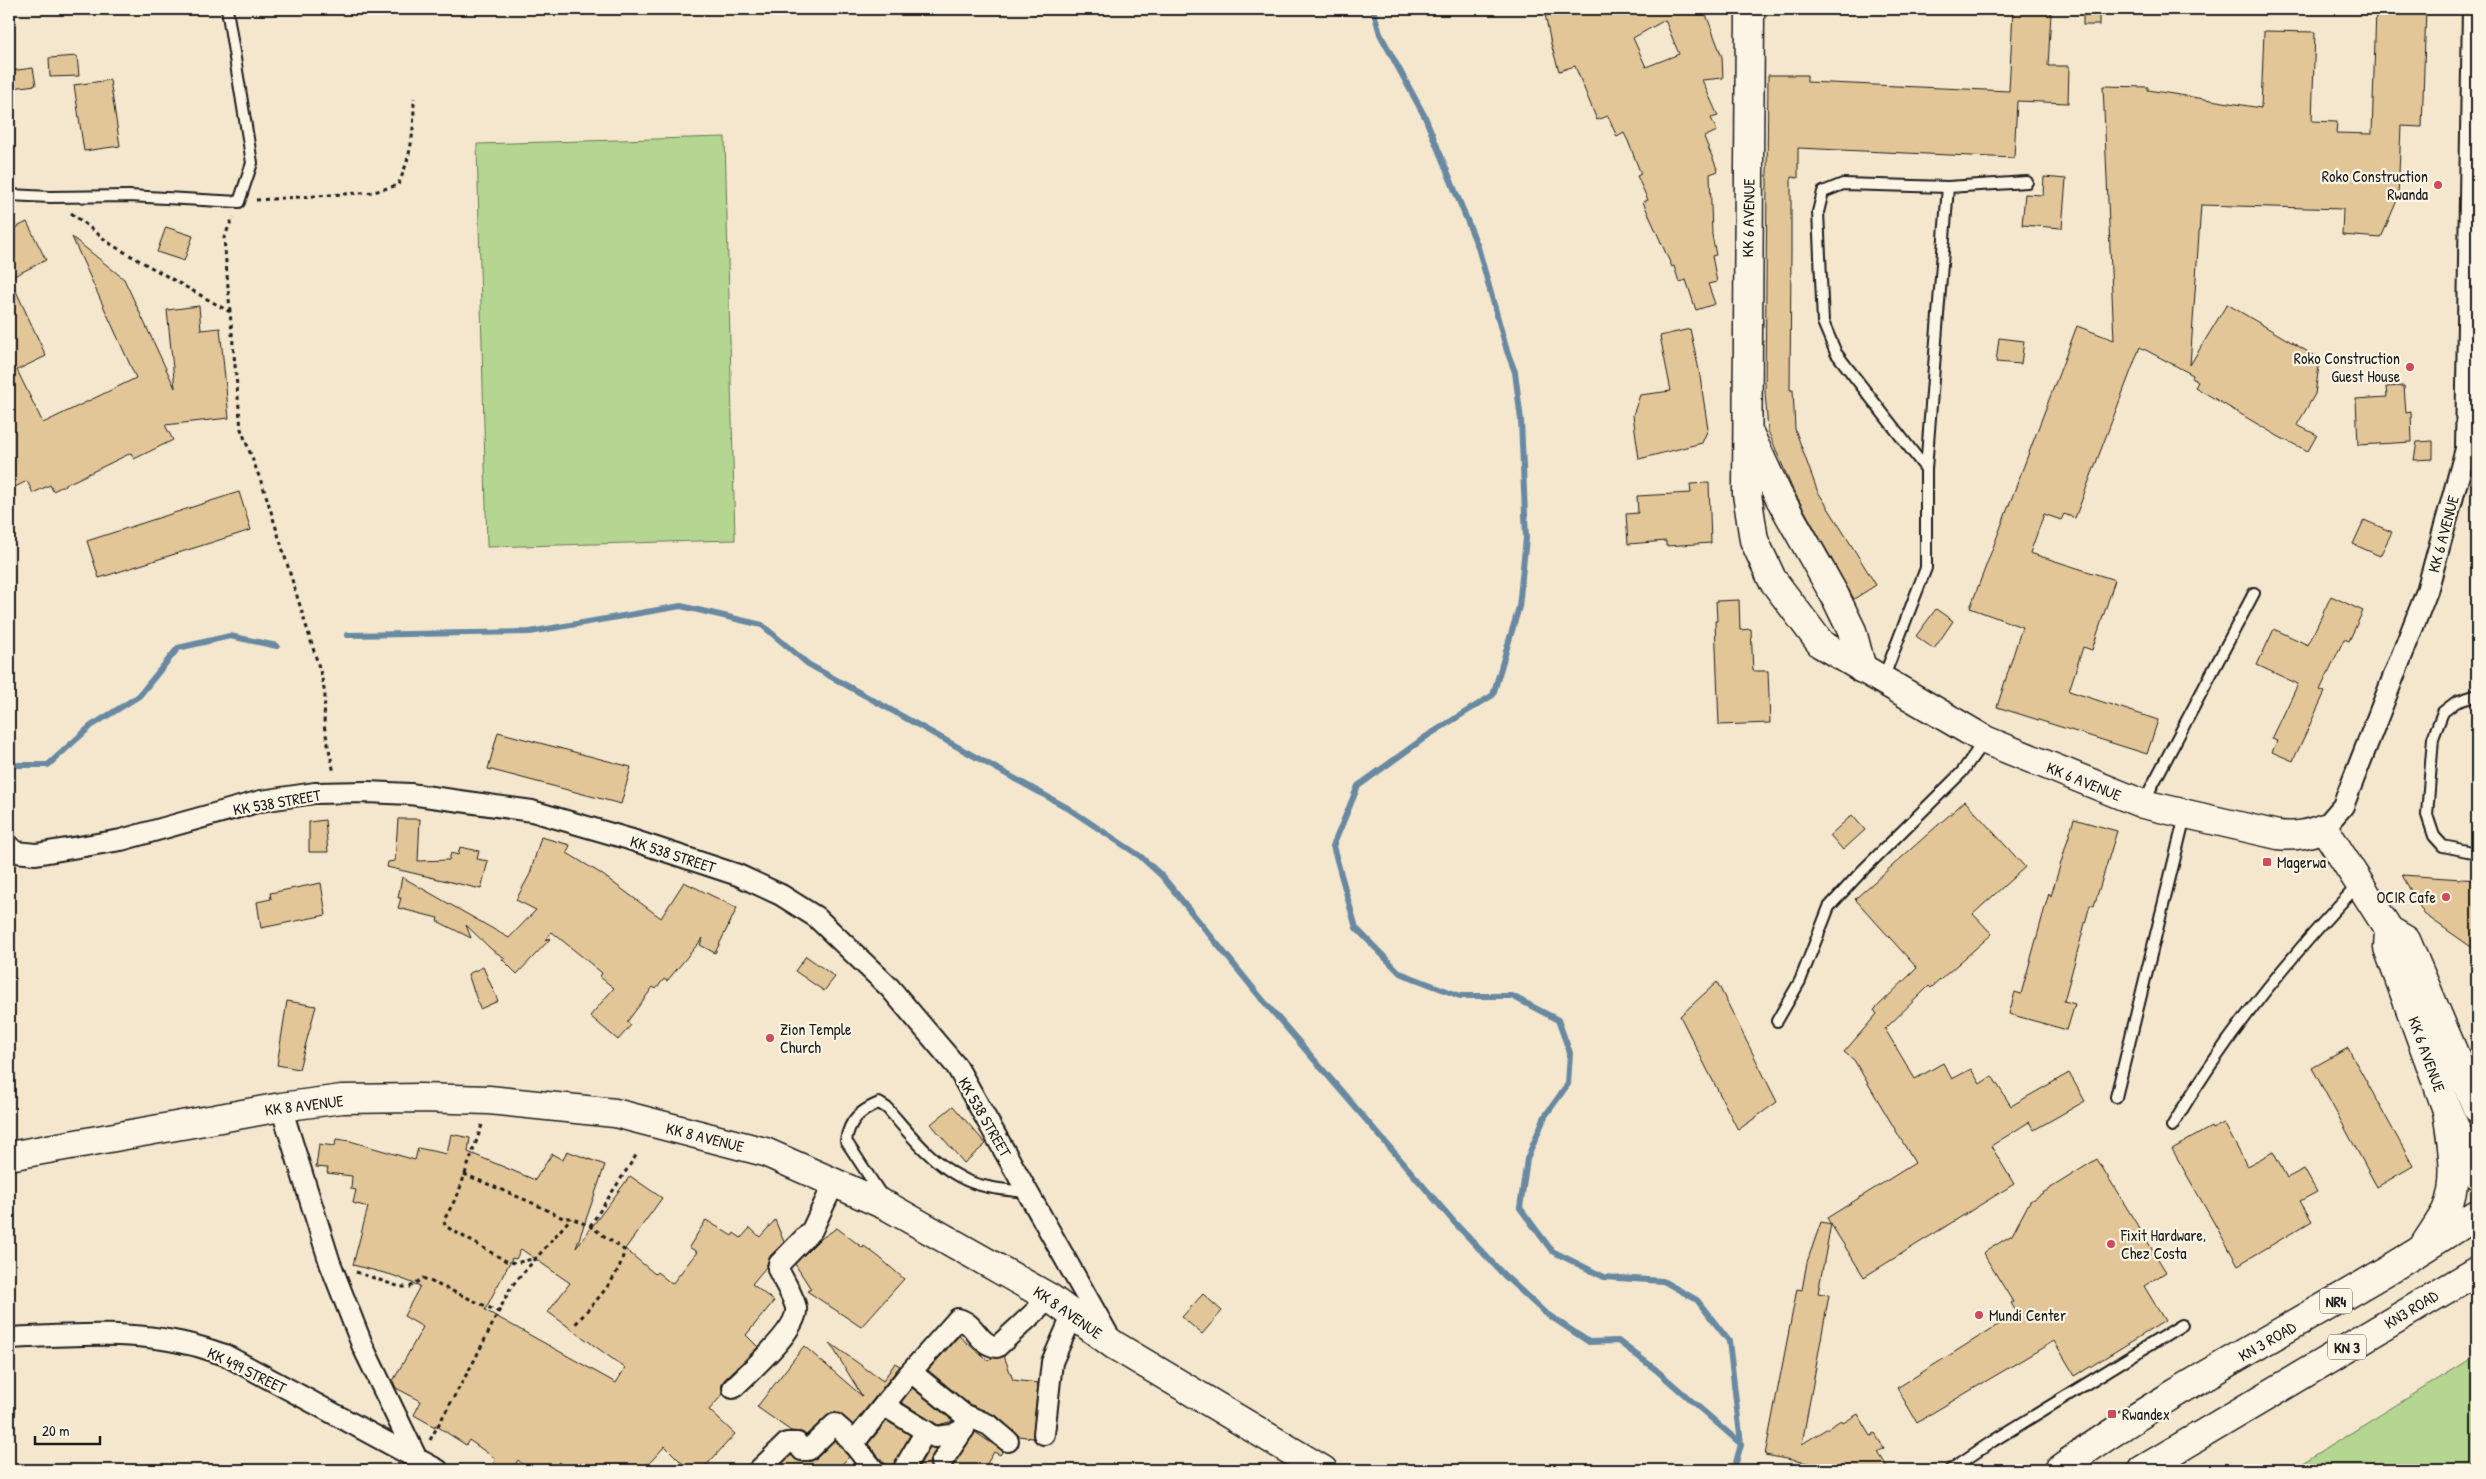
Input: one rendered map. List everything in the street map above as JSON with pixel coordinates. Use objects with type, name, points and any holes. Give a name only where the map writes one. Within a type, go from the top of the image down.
[{"type":"main road","name":"KK 6 AVENUE","points":[[1750,9],[1746,427],[1748,494],[1754,540],[1772,579],[1821,644],[1872,676],[1985,740],[2143,804],[2185,815],[2290,836],[2310,833],[2324,828],[2389,930],[2406,940],[2475,1099]]},
{"type":"main road","name":"KK 6 AVENUE","points":[[1746,427],[1778,495],[1831,588],[1872,676]]},
{"type":"main road","name":"KK 6 AVENUE","points":[[2389,930],[2388,948],[2447,1110],[2477,1175]]},
{"type":"main road","name":"KK 8 AVENUE","points":[[9,1156],[281,1107],[342,1099],[490,1100],[615,1113],[764,1152],[835,1181],[889,1206],[1050,1298],[1114,1345],[1322,1470]]},
{"type":"main road","points":[[2420,1252],[2447,1209],[2452,1186],[2454,1165],[2447,1110]]},
{"type":"main road","name":"KN 3 ROAD","points":[[2058,1470],[2097,1442],[2192,1383],[2420,1252],[2477,1214]]},
{"type":"main road","name":"KN3 ROAD","points":[[2142,1470],[2477,1271]]},
{"type":"street","name":"KK 6 AVENUE","points":[[2324,828],[2342,806],[2428,591],[2472,449],[2473,9]]},
{"type":"street","name":"KK 538 STREET","points":[[9,846],[15,852],[36,854],[74,848],[120,840],[261,801],[315,793],[367,792],[410,794],[532,812],[629,839],[729,872],[781,895],[816,917],[890,988],[957,1067],[1114,1345]]},
{"type":"street","points":[[281,1107],[330,1263],[364,1347],[418,1461]]},
{"type":"street","points":[[733,1388],[779,1342],[796,1315],[796,1306],[781,1275],[779,1264],[812,1230],[835,1181]]},
{"type":"street","points":[[853,1444],[958,1319],[970,1326],[980,1339],[988,1345],[998,1346],[1050,1298]]},
{"type":"street","points":[[1044,1434],[1052,1362],[1073,1314]]},
{"type":"street","name":"KK 499 STREET","points":[[9,1338],[91,1335],[143,1337],[188,1343],[224,1355],[418,1461],[438,1470]]},
{"type":"street","points":[[912,1372],[966,1422],[989,1425],[1008,1441]]},
{"type":"street","points":[[885,1406],[922,1439],[946,1467],[966,1422]]},
{"type":"street","points":[[903,1470],[922,1439],[952,1435],[966,1422]]},
{"type":"street","points":[[759,1470],[787,1443],[797,1444],[802,1450],[808,1450],[835,1424],[874,1470]]},
{"type":"lane","points":[[9,195],[50,197],[129,196],[239,202],[252,162],[227,9]]},
{"type":"lane","points":[[1926,470],[1836,353],[1823,322],[1818,212],[1823,192],[1843,184],[1948,187],[2027,182]]},
{"type":"lane","points":[[1872,676],[1926,568],[1926,470],[1948,187]]},
{"type":"lane","points":[[2143,804],[2254,593]]},
{"type":"lane","points":[[2477,695],[2456,702],[2443,712],[2433,738],[2427,816],[2434,836],[2443,846],[2477,853]]},
{"type":"lane","points":[[1777,1021],[1800,981],[1829,906],[1962,772],[1985,740]]},
{"type":"lane","points":[[2116,1097],[2185,815]]},
{"type":"lane","points":[[2172,1126],[2196,1086],[2254,1004],[2313,931],[2359,883]]},
{"type":"lane","points":[[889,1206],[846,1141],[848,1128],[857,1115],[879,1103],[887,1108],[935,1161],[961,1178],[1000,1189],[1029,1192]]},
{"type":"lane","points":[[1950,1470],[1993,1441],[2182,1325]]},
{"type":"path","points":[[338,793],[324,725],[325,694],[321,674],[265,492],[241,429],[224,238],[239,202],[374,192],[398,185],[408,163],[414,133],[414,98]]},
{"type":"path","points":[[50,197],[112,245],[230,312]]},
{"type":"path","points":[[490,1100],[458,1194],[444,1220],[445,1226],[506,1261],[515,1264],[539,1257]]},
{"type":"path","points":[[590,1226],[636,1154]]},
{"type":"path","points":[[464,1174],[563,1218],[571,1218],[590,1226],[624,1250],[623,1259],[610,1282],[574,1326]]},
{"type":"path","points":[[418,1461],[511,1287],[571,1218]]},
{"type":"path","points":[[330,1263],[400,1287],[410,1287],[423,1278],[499,1312]]},
{"type":"green space","points":[[725,137],[735,540],[487,547],[477,144]]},
{"type":"green space","points":[[2477,1355],[2477,1470],[2291,1470]]},
{"type":"building","points":[[1544,9],[1704,9],[1722,57],[1723,78],[1702,80],[1718,116],[1711,118],[1717,131],[1704,137],[1718,171],[1710,174],[1712,235],[1716,255],[1712,256],[1717,282],[1708,284],[1715,304],[1696,310],[1686,280],[1679,282],[1674,266],[1672,267],[1643,202],[1648,200],[1637,176],[1641,174],[1624,133],[1617,137],[1608,116],[1597,120],[1575,66],[1559,71]],"holes":[[[1665,20],[1679,54],[1646,67],[1633,38]]]},
{"type":"building","points":[[2083,9],[2099,9],[2099,25],[2083,25]]},
{"type":"building","points":[[2376,9],[2426,9],[2422,127],[2401,126],[2398,198],[2381,238],[2342,235],[2343,209],[2201,205],[2190,365],[2227,304],[2320,359],[2315,394],[2297,425],[2317,435],[2308,451],[2281,438],[2195,387],[2198,382],[2192,378],[2193,375],[2140,347],[2075,518],[2064,514],[2061,520],[2044,514],[2030,553],[2115,580],[2092,650],[2083,647],[2069,691],[2158,720],[2147,754],[1997,707],[2022,627],[1970,608],[2077,326],[2114,340],[2103,86],[2148,87],[2148,90],[2261,108],[2264,31],[2315,32],[2312,121],[2337,122],[2336,133],[2372,134]]},
{"type":"building","points":[[2013,11],[2051,13],[2048,66],[2069,66],[2068,103],[2017,101],[2014,158],[1798,148],[1798,178],[1791,177],[1790,390],[1793,390],[1795,429],[1817,490],[1876,585],[1854,599],[1792,488],[1768,431],[1765,392],[1768,75],[1807,75],[1807,82],[2009,91]]},
{"type":"building","points":[[77,56],[79,76],[50,77],[49,58]]},
{"type":"building","points":[[33,68],[36,85],[12,88],[10,71]]},
{"type":"building","points":[[110,80],[120,146],[84,151],[74,85]]},
{"type":"building","points":[[2044,177],[2066,179],[2062,228],[2022,225],[2025,194],[2043,195]]},
{"type":"building","points":[[27,222],[46,260],[10,278],[46,356],[17,370],[43,423],[136,378],[72,237],[124,279],[175,388],[167,310],[199,306],[201,330],[220,328],[229,418],[165,425],[173,440],[134,459],[131,453],[53,491],[50,485],[33,493],[27,481],[9,490],[9,231]]},
{"type":"building","points":[[166,227],[193,236],[184,261],[157,252]]},
{"type":"building","points":[[1690,329],[1699,370],[1708,429],[1702,443],[1639,459],[1633,415],[1640,395],[1671,391],[1660,336]]},
{"type":"building","points":[[1999,338],[2024,341],[2021,364],[1996,362]]},
{"type":"building","points":[[2404,386],[2406,413],[2411,412],[2412,442],[2358,445],[2356,399],[2387,397],[2386,387]]},
{"type":"building","points":[[2433,441],[2433,459],[2414,460],[2417,442]]},
{"type":"building","points":[[1709,483],[1711,543],[1666,546],[1666,541],[1628,544],[1626,514],[1638,513],[1637,496],[1691,493],[1690,484]]},
{"type":"building","points":[[239,492],[251,530],[99,578],[87,541]]},
{"type":"building","points":[[2364,520],[2392,532],[2380,556],[2353,544]]},
{"type":"building","points":[[2331,596],[2363,611],[2349,641],[2344,639],[2320,690],[2325,692],[2293,761],[2272,752],[2277,741],[2272,739],[2298,684],[2257,665],[2274,629],[2308,645]]},
{"type":"building","points":[[1739,600],[1740,630],[1751,629],[1753,671],[1768,671],[1770,723],[1719,725],[1716,601]]},
{"type":"building","points":[[1936,609],[1953,621],[1934,649],[1916,636]]},
{"type":"building","points":[[498,732],[631,767],[621,804],[488,769]]},
{"type":"building","points":[[1965,801],[2025,867],[1973,914],[1992,934],[1931,988],[1929,986],[1885,1029],[1915,1079],[1943,1063],[1952,1079],[1971,1069],[1980,1084],[1992,1076],[2011,1106],[2069,1073],[2085,1101],[2034,1130],[2029,1122],[1991,1146],[2014,1184],[1864,1277],[1827,1218],[1915,1163],[1854,1060],[1844,1052],[1877,1014],[1874,1010],[1917,968],[1855,899]]},
{"type":"building","points":[[1852,815],[1865,830],[1843,850],[1830,835]]},
{"type":"building","points":[[398,819],[420,819],[418,861],[449,860],[451,853],[458,855],[460,847],[479,851],[477,859],[488,861],[481,889],[387,867],[388,862],[395,861]]},
{"type":"building","points":[[2074,819],[2117,831],[2094,906],[2090,905],[2064,1001],[2075,1004],[2067,1030],[2009,1014],[2015,992],[2021,994],[2049,893],[2051,896]]},
{"type":"building","points":[[325,820],[328,852],[309,852],[309,822]]},
{"type":"building","points":[[541,837],[570,845],[567,853],[600,873],[661,918],[684,882],[737,908],[715,953],[700,945],[703,938],[667,981],[664,979],[656,989],[653,987],[627,1022],[631,1025],[618,1040],[590,1016],[614,988],[600,977],[602,973],[552,932],[545,940],[551,938],[517,974],[502,959],[505,958],[492,950],[466,925],[471,938],[437,921],[438,918],[398,908],[401,898],[398,898],[402,877],[509,938],[536,910],[516,900],[530,874]]},
{"type":"building","name":"OCIR Cafe","points":[[2402,875],[2477,880],[2477,951],[2424,914]]},
{"type":"building","points":[[321,883],[326,915],[261,928],[257,902],[271,899],[270,893]]},
{"type":"building","points":[[806,956],[835,977],[824,991],[795,971]]},
{"type":"building","points":[[483,967],[498,1001],[480,1009],[468,974]]},
{"type":"building","points":[[1717,982],[1777,1102],[1738,1130],[1680,1016]]},
{"type":"building","points":[[287,1001],[316,1006],[299,1069],[277,1065]]},
{"type":"building","points":[[2348,1048],[2413,1166],[2377,1187],[2312,1068]]},
{"type":"building","points":[[953,1106],[986,1144],[964,1163],[931,1124]]},
{"type":"building","points":[[2224,1123],[2247,1166],[2273,1152],[2287,1178],[2304,1169],[2317,1192],[2300,1201],[2312,1221],[2238,1265],[2172,1149],[2211,1127],[2212,1129]]},
{"type":"building","points":[[451,1134],[470,1138],[468,1152],[535,1180],[552,1154],[563,1160],[567,1151],[605,1165],[576,1248],[630,1176],[662,1198],[625,1249],[655,1274],[657,1272],[672,1284],[697,1252],[689,1247],[706,1220],[732,1236],[734,1233],[741,1238],[750,1228],[760,1237],[775,1220],[784,1242],[770,1256],[766,1267],[752,1284],[774,1301],[746,1335],[758,1347],[724,1380],[722,1385],[723,1394],[709,1410],[735,1434],[702,1470],[689,1470],[665,1446],[643,1470],[568,1470],[560,1462],[551,1470],[529,1470],[518,1460],[512,1470],[489,1470],[496,1459],[469,1440],[466,1445],[435,1425],[435,1427],[414,1415],[421,1401],[396,1388],[393,1381],[423,1327],[404,1316],[420,1286],[392,1275],[353,1265],[368,1207],[353,1203],[356,1190],[351,1189],[352,1176],[327,1173],[328,1168],[316,1167],[319,1144],[335,1146],[336,1139],[350,1141],[415,1160],[418,1148],[447,1154]],"holes":[[[521,1249],[570,1283],[548,1312],[625,1368],[616,1383],[485,1310],[512,1258],[516,1259]]]},
{"type":"building","points":[[2097,1159],[2166,1272],[2144,1286],[2165,1321],[2075,1376],[2054,1341],[1917,1422],[1897,1388],[2017,1313],[2011,1303],[2013,1302],[1983,1253],[2012,1235],[2030,1201]]},
{"type":"building","points":[[1821,1222],[1831,1224],[1818,1293],[1829,1295],[1802,1444],[1841,1420],[1843,1423],[1858,1414],[1871,1436],[1875,1434],[1884,1448],[1878,1452],[1889,1470],[1816,1470],[1823,1466],[1765,1455],[1797,1289],[1802,1290],[1807,1262]]},
{"type":"building","points":[[837,1228],[863,1248],[864,1246],[879,1257],[904,1279],[861,1327],[807,1291],[811,1289],[795,1264],[819,1240]]},
{"type":"building","points":[[1203,1294],[1222,1311],[1202,1334],[1182,1317]]},
{"type":"building","points":[[959,1336],[988,1361],[992,1358],[1004,1356],[1013,1380],[1038,1383],[1033,1438],[1019,1436],[997,1416],[969,1404],[928,1370]]},
{"type":"building","points":[[830,1343],[883,1381],[895,1363],[900,1366],[853,1425],[842,1415],[832,1412],[806,1435],[802,1432],[791,1431],[757,1407],[804,1346],[862,1396]]},
{"type":"building","points":[[912,1388],[953,1421],[938,1425],[901,1402]]},
{"type":"building","points":[[887,1421],[910,1435],[892,1468],[883,1462],[868,1444]]},
{"type":"building","points":[[975,1432],[1003,1451],[1000,1455],[994,1452],[983,1470],[950,1470]]},
{"type":"building","points":[[835,1440],[849,1457],[836,1470],[776,1470],[791,1455],[802,1462],[816,1459]]},
{"type":"building","points":[[930,1447],[936,1449],[929,1462],[932,1470],[917,1470]]},
{"type":"waterway","points":[[1373,9],[1380,34],[1425,117],[1478,247],[1507,351],[1515,372],[1521,420],[1526,538],[1519,607],[1493,695],[1427,736],[1358,786],[1333,846],[1356,928],[1400,973],[1460,996],[1512,996],[1558,1020],[1570,1053],[1568,1084],[1545,1116],[1527,1159],[1520,1208],[1552,1251],[1604,1277],[1663,1281],[1697,1300],[1729,1341],[1741,1444]]},
{"type":"waterway","points":[[347,635],[530,632],[681,606],[762,625],[808,664],[1066,807],[1140,856],[1162,876],[1261,998],[1455,1223],[1503,1274],[1544,1312],[1589,1342],[1618,1341],[1655,1369],[1741,1444],[1734,1470]]},
{"type":"waterway","points":[[9,765],[48,765],[91,726],[139,696],[178,648],[230,636],[277,646]]},
{"type":"place","name":"Roko Construction Rwanda","points":[[2438,185]]},
{"type":"place","name":"Roko Construction Guest House","points":[[2410,367]]},
{"type":"place","name":"Magerwa","points":[[2267,862]]},
{"type":"place","name":"OCIR Cafe","points":[[2446,897]]},
{"type":"place","name":"Zion Temple Church","points":[[770,1038]]},
{"type":"place","name":"Fixit Hardware, Chez Costa","points":[[2111,1244]]},
{"type":"place","name":"Mundi Center","points":[[1979,1315]]},
{"type":"place","name":"Rwandex","points":[[2112,1414]]}]
